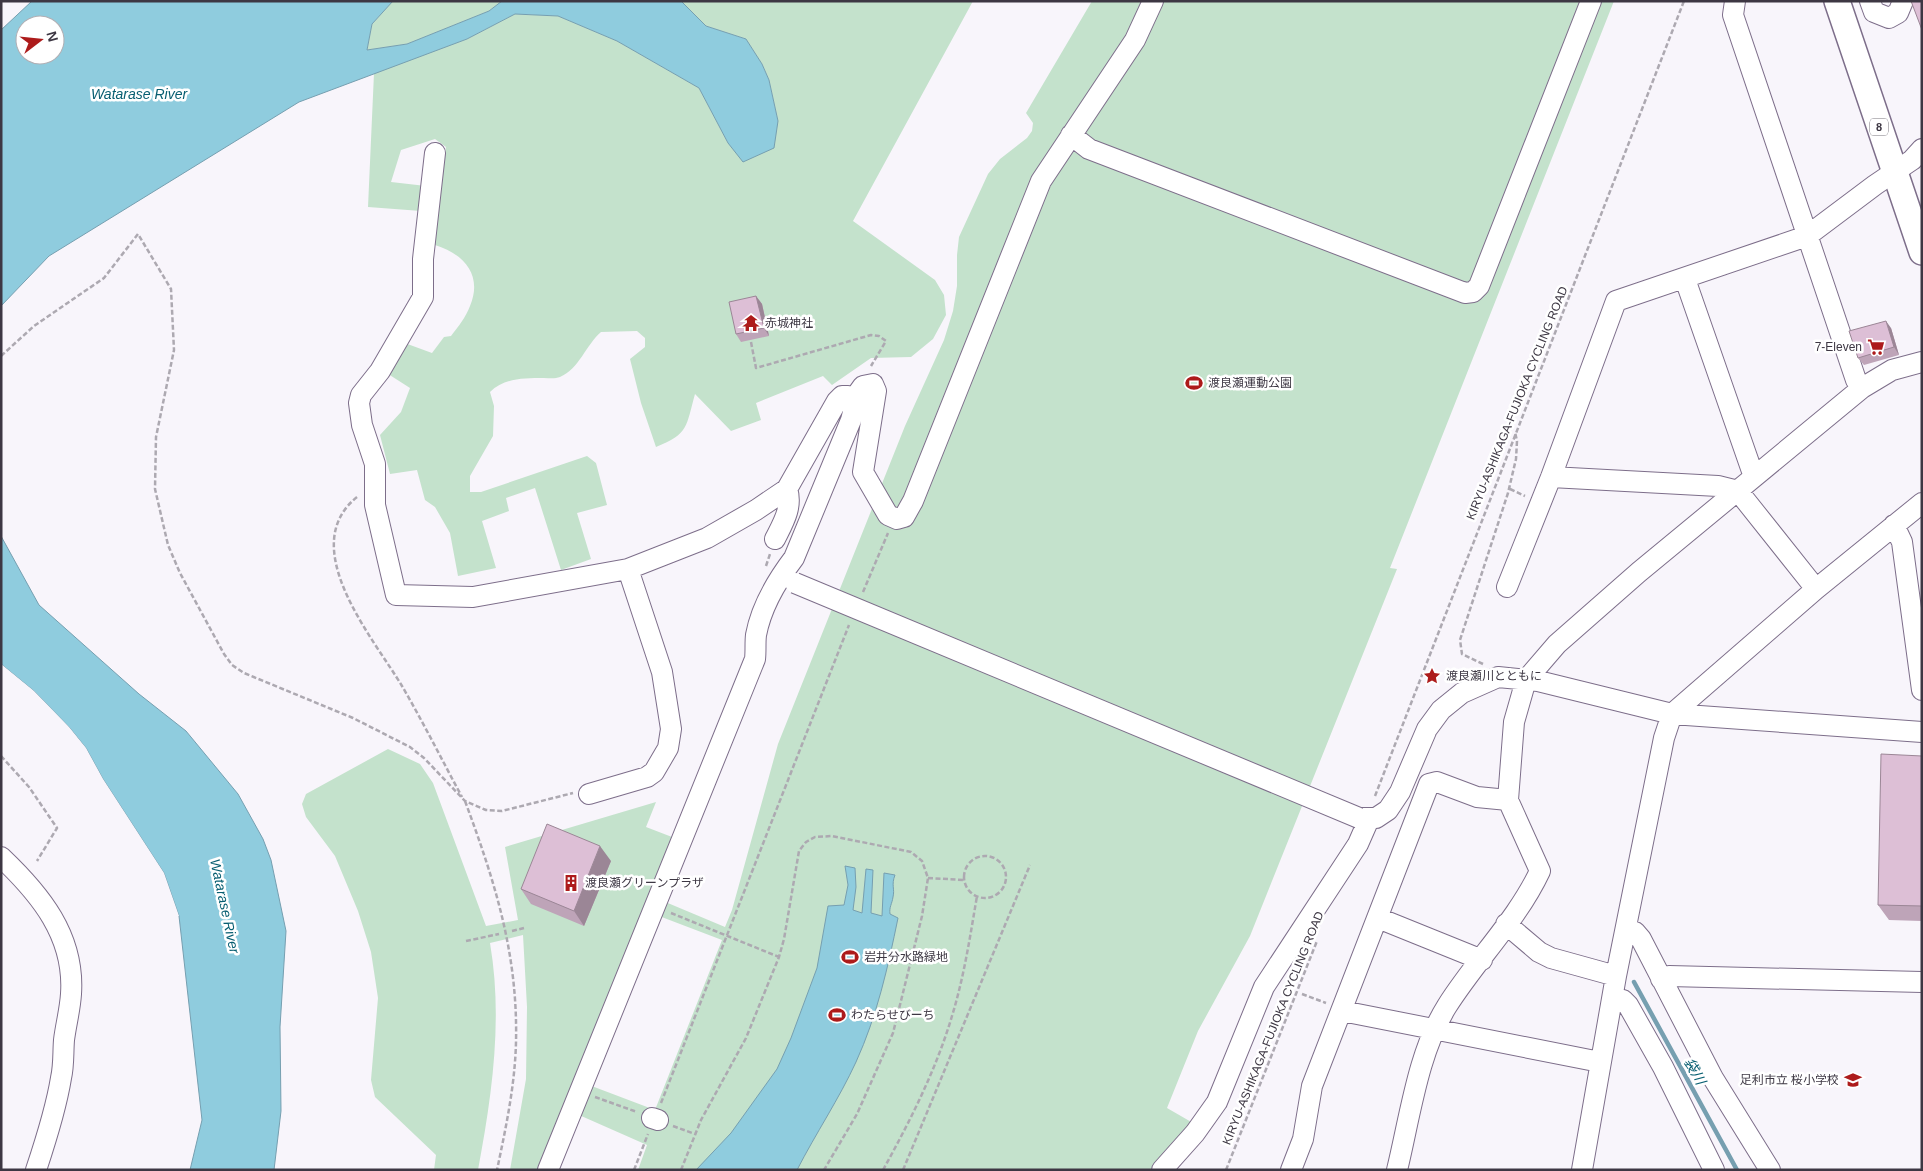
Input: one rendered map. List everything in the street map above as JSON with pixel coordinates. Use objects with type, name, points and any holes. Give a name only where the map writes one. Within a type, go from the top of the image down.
[{"type":"main road","name":"8","points":[[1839,10],[1922,252]]},
{"type":"street","points":[[435,153],[423,259],[423,297],[380,371],[361,395],[359,404],[362,425],[377,474],[374,488],[383,548],[396,595],[473,597],[628,569],[707,538],[756,510],[787,489],[837,401],[842,396],[858,393],[872,384],[876,391],[864,472],[888,515],[898,518],[904,517],[909,511],[1041,181],[1135,40],[1153,1]]},
{"type":"street","points":[[1070,136],[1089,149],[1465,293],[1473,292],[1479,286],[1591,1]]},
{"type":"street","points":[[1735,1],[1733,15],[1856,380],[1862,388]]},
{"type":"street","points":[[1839,10],[1870,4],[1878,16],[1889,18],[1898,13],[1903,1]]},
{"type":"street","points":[[1506,588],[1551,477],[1616,301],[1807,236],[1875,185],[1895,173],[1912,160],[1922,149]]},
{"type":"street","points":[[1684,279],[1754,477]]},
{"type":"street","points":[[1397,1170],[1428,1044],[1435,1029],[1447,1006],[1482,960],[1540,871],[1508,800],[1514,722],[1526,680],[1557,644],[1639,572],[1862,388],[1892,370],[1922,362]]},
{"type":"street","points":[[548,1170],[755,659],[756,636],[788,579],[794,558],[851,420],[858,393]]},
{"type":"street","points":[[1551,477],[1718,486],[1738,491],[1816,589]]},
{"type":"street","points":[[775,539],[788,509],[789,496],[787,489]]},
{"type":"street","points":[[1582,1170],[1616,976],[1664,738],[1672,714],[1816,589],[1922,503]]},
{"type":"street","points":[[1894,525],[1902,542],[1922,690]]},
{"type":"street","points":[[589,794],[647,777],[654,772],[661,762],[671,738],[662,672],[628,569]]},
{"type":"street","points":[[788,579],[1364,819],[1381,816],[1388,810],[1400,792],[1427,729],[1442,710],[1462,693],[1498,677],[1526,680],[1672,714],[1922,732]]},
{"type":"street","points":[[1291,1170],[1303,1139],[1312,1086],[1430,784],[1438,782],[1476,797],[1508,800]]},
{"type":"street","points":[[1162,1170],[1194,1133],[1217,1102],[1264,987],[1358,844],[1364,819]]},
{"type":"street","points":[[1,857],[25,879],[48,908],[62,936],[70,962],[72,992],[64,1039],[62,1076],[36,1170]]},
{"type":"street","points":[[1378,918],[1482,960]]},
{"type":"street","points":[[1506,924],[1539,952],[1552,958],[1616,976]]},
{"type":"street","points":[[1626,930],[1635,932],[1641,938],[1713,1078],[1770,1170]]},
{"type":"street","points":[[1661,978],[1670,976],[1922,982]]},
{"type":"street","points":[[1613,998],[1623,1000],[1628,1005],[1663,1067],[1714,1170]]},
{"type":"street","points":[[1342,1011],[1600,1062]]},
{"type":"path","name":"KIRYU-ASHIKAGA-FUJIOKA CYCLING ROAD","points":[[1374,797],[1684,1]]},
{"type":"path","points":[[1,356],[34,326],[104,278],[138,234],[171,289],[174,350],[156,437],[155,489],[168,544],[180,573],[224,654],[244,673],[353,718],[410,747],[424,758],[464,801],[486,810],[502,811],[571,793],[589,794]]},
{"type":"path","points":[[751,342],[756,368],[871,335],[879,336],[886,340],[858,393]]},
{"type":"path","points":[[1486,665],[1462,654],[1460,640],[1508,493],[1516,459],[1517,442],[1515,431]]},
{"type":"path","points":[[374,488],[355,499],[347,507],[336,527],[334,538],[335,553],[345,591],[357,618],[401,685],[464,801],[492,873],[504,924],[515,999],[514,1071],[511,1100],[497,1170]]},
{"type":"path","points":[[862,593],[890,528],[898,518]]},
{"type":"path","points":[[634,1170],[728,935],[850,620]]},
{"type":"path","points":[[1,756],[29,786],[57,828],[37,861]]},
{"type":"path","points":[[681,1170],[696,1134],[746,1038],[779,957],[784,939],[799,851],[806,842],[815,837],[832,836],[911,852],[922,861],[928,878],[922,916],[893,1033],[857,1114],[824,1170]]},
{"type":"path","points":[[990,856],[1002,863],[1006,876],[1002,890],[991,897],[977,896],[966,887],[964,880],[966,866],[976,857],[990,856]]},
{"type":"path","points":[[903,1170],[1030,865]]},
{"type":"path","points":[[928,878],[964,880]]},
{"type":"path","points":[[883,1170],[924,1087],[952,1018],[962,982],[977,896]]},
{"type":"path","points":[[670,913],[779,957]]},
{"type":"path","points":[[512,931],[524,928]]},
{"type":"path","name":"KIRYU-ASHIKAGA-FUJIOKA CYCLING ROAD","points":[[1226,1170],[1320,932]]},
{"type":"path","points":[[466,941],[499,934]]},
{"type":"path","points":[[1302,994],[1322,1002]]},
{"type":"path","points":[[587,1094],[696,1134]]},
{"type":"green space","points":[[393,1],[502,1],[489,11],[407,44],[367,50],[372,24]]},
{"type":"green space","points":[[681,1],[973,1],[853,221],[935,280],[944,295],[946,315],[933,339],[911,357],[871,358],[832,385],[823,376],[756,403],[761,420],[731,431],[695,394],[684,428],[675,438],[656,447],[641,403],[630,359],[645,347],[645,338],[637,331],[601,332],[577,363],[560,377],[508,381],[496,387],[490,392],[494,406],[493,436],[470,476],[470,492],[481,492],[587,456],[596,463],[607,505],[577,513],[591,559],[561,570],[535,488],[506,498],[509,511],[482,521],[496,568],[458,576],[450,533],[435,507],[425,500],[417,470],[390,474],[380,435],[401,412],[410,388],[385,372],[402,342],[432,353],[444,337],[451,336],[464,318],[470,306],[474,285],[472,275],[462,260],[455,254],[435,245],[435,209],[446,147],[435,139],[401,150],[391,182],[426,186],[421,211],[368,207],[374,73],[467,39],[515,14],[558,16],[617,41],[699,88],[728,143],[778,121],[769,80],[762,64],[746,39],[706,26]]},
{"type":"green space","points":[[1092,1],[1614,1],[1390,568],[1397,569],[1250,936],[1198,1031],[1167,1108],[1193,1123],[1150,1170],[638,1170],[647,1145],[579,1115],[540,1170],[510,1170],[526,1079],[527,1007],[523,935],[490,943],[494,971],[496,1028],[488,1114],[478,1170],[434,1170],[436,1155],[375,1097],[371,1080],[378,998],[371,952],[358,911],[335,856],[306,817],[302,804],[306,794],[388,749],[420,764],[433,783],[486,926],[518,920],[505,847],[656,802],[646,827],[672,837],[663,901],[725,927],[732,910],[778,744],[905,426],[944,340],[953,311],[957,286],[959,237],[988,174],[1000,159],[1027,138],[1032,131],[1033,123],[1026,113]],"holes":[[[659,916],[722,940],[655,1110],[589,1085]]]},
{"type":"water","name":"Watarase River","points":[[32,1],[393,1],[372,24],[367,50],[407,44],[489,11],[502,1],[681,1],[706,26],[746,39],[762,64],[769,80],[778,121],[774,148],[743,162],[728,143],[699,88],[617,41],[558,16],[515,14],[467,39],[299,102],[49,256],[1,306],[1,30],[15,17],[15,65],[65,65],[65,15],[17,15]]},
{"type":"water","name":"Watarase River","points":[[1,536],[39,605],[139,694],[186,731],[238,794],[263,839],[271,860],[286,931],[280,1027],[281,1111],[274,1170],[190,1170],[202,1120],[179,916],[164,873],[103,779],[86,748],[69,727],[34,691],[1,664]]},
{"type":"water","name":"わたらせびーち","points":[[845,866],[855,868],[856,887],[853,910],[862,913],[866,869],[873,870],[871,913],[882,916],[884,873],[895,875],[890,914],[898,918],[876,1009],[856,1062],[797,1170],[696,1170],[731,1133],[777,1069],[791,1038],[817,968],[828,906],[844,905],[848,885]]},
{"type":"pier","points":[[1,664],[34,691],[69,727],[86,748],[103,779],[164,873],[179,916],[176,916],[161,874],[101,781],[84,749],[67,728],[32,693],[1,668]]},
{"type":"building","points":[[1911,1],[1922,1],[1922,30]]},
{"type":"building","name":"赤城神社","points":[[756,296],[764,328],[736,334],[729,302]]},
{"type":"building","name":"7-Eleven","points":[[1886,321],[1894,347],[1858,358],[1849,331]]},
{"type":"building","points":[[1881,754],[1922,756],[1922,906],[1878,905]]},
{"type":"building","name":"渡良瀬グリーンプラザ","points":[[547,824],[600,846],[574,911],[521,889]]},
{"type":"waterway","name":"袋川","points":[[1634,982],[1737,1170]]},
{"type":"place","name":"赤城神社","points":[[751,323]]},
{"type":"place","name":"7-Eleven","points":[[1876,347]]},
{"type":"place","name":"渡良瀬運動公園","points":[[1194,383]]},
{"type":"place","name":"渡良瀬川とともに","points":[[1432,676]]},
{"type":"place","name":"渡良瀬グリーンプラザ","points":[[571,883]]},
{"type":"place","name":"岩井分水路緑地","points":[[850,957]]},
{"type":"place","name":"わたらせびーち","points":[[837,1015]]},
{"type":"place","name":"足利市立 桜小学校","points":[[1853,1080]]}]
